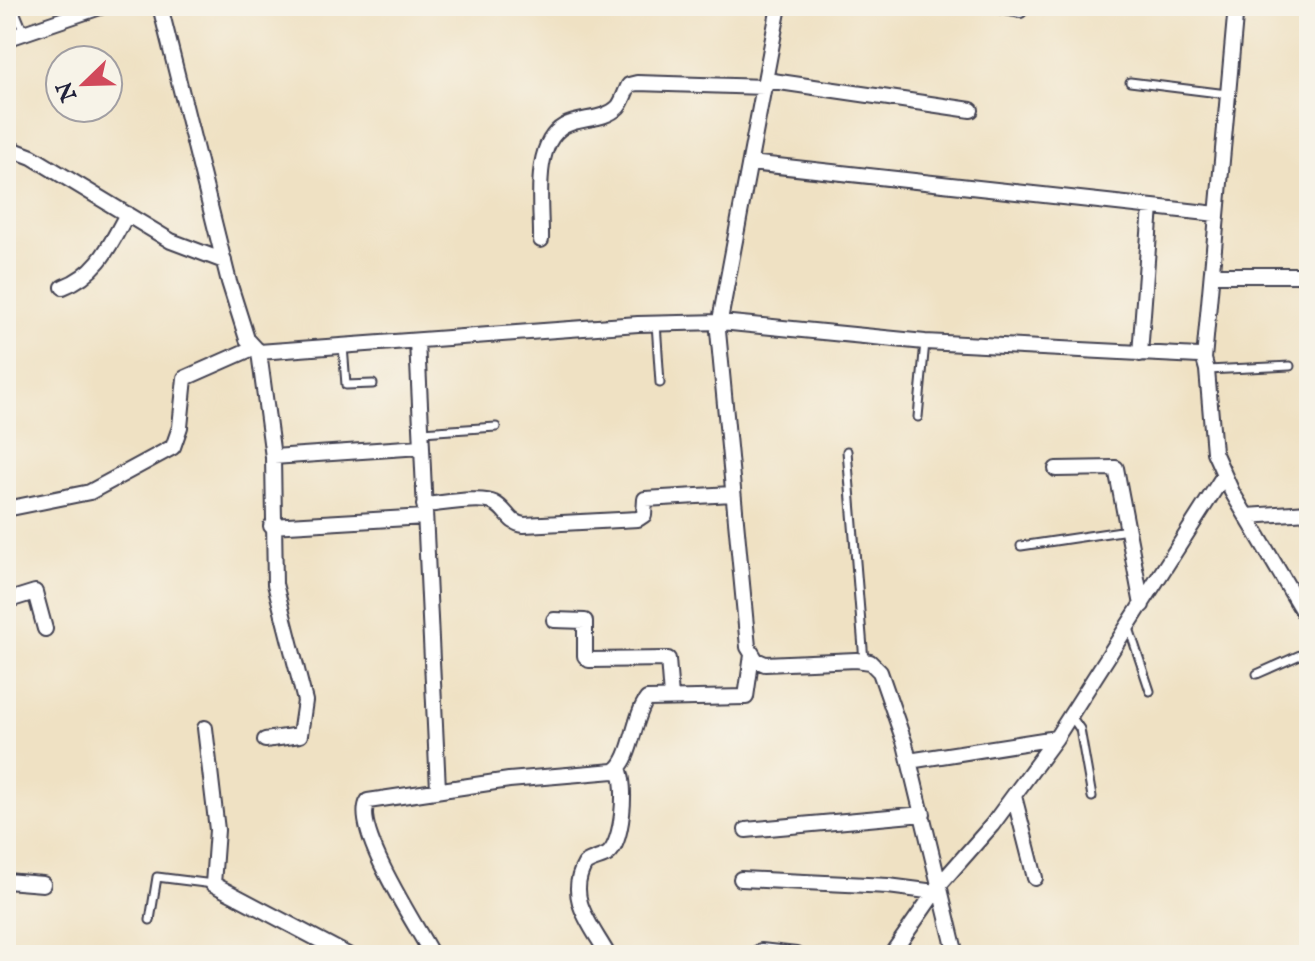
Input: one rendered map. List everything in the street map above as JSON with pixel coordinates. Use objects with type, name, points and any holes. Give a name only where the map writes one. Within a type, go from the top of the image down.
[{"type":"street","points":[[6,39],[103,6]]},
{"type":"street","points":[[160,6],[224,261],[247,339],[256,350],[273,457],[271,526],[278,607],[303,690],[306,712],[300,735],[265,740]]},
{"type":"street","points":[[1000,6],[1020,10]]},
{"type":"street","points":[[1236,6],[1205,364],[1214,452],[1224,475],[1309,622]]},
{"type":"street","points":[[608,955],[581,912],[578,897],[585,864],[607,855],[615,843],[625,786],[619,769],[639,709],[647,699],[746,697],[752,655],[717,354],[724,287],[779,7]]},
{"type":"street","points":[[541,240],[543,157],[548,144],[564,126],[609,113],[618,107],[626,89],[637,83],[765,84],[971,110]]},
{"type":"street","points":[[6,147],[32,157],[171,241],[224,261]]},
{"type":"street","points":[[750,163],[1217,214]]},
{"type":"street","points":[[1140,354],[1151,207]]},
{"type":"street","points":[[63,287],[85,277],[97,266],[127,214]]},
{"type":"street","points":[[1212,275],[1309,275]]},
{"type":"street","points":[[6,509],[90,492],[173,447],[180,427],[185,378],[256,350],[656,323],[721,322],[925,342],[1199,356],[1205,364]]},
{"type":"street","points":[[417,341],[438,789]]},
{"type":"street","points":[[273,457],[421,447]]},
{"type":"street","points":[[1056,469],[1115,466],[1142,605]]},
{"type":"street","points":[[891,955],[938,888],[1014,796],[1056,738],[1224,475]]},
{"type":"street","points":[[271,526],[424,511],[487,501],[498,505],[511,521],[524,525],[638,519],[644,515],[645,499],[732,494]]},
{"type":"street","points":[[1247,516],[1309,512]]},
{"type":"street","points":[[6,601],[35,592],[45,629]]},
{"type":"street","points":[[554,620],[585,621],[585,656],[589,660],[668,659],[671,697]]},
{"type":"street","points":[[752,655],[765,664],[864,661],[880,672],[909,761],[956,955]]},
{"type":"street","points":[[205,728],[217,830],[213,884],[348,955]]},
{"type":"street","points":[[909,761],[1056,738]]},
{"type":"street","points":[[429,954],[367,833],[364,807],[375,798],[619,769]]},
{"type":"street","points":[[1014,796],[1035,878]]},
{"type":"street","points":[[746,830],[923,814]]},
{"type":"street","points":[[741,879],[938,888]]},
{"type":"street","points":[[6,881],[43,884]]},
{"type":"street","points":[[761,951],[796,955]]},
{"type":"lane","points":[[13,6],[24,33]]},
{"type":"lane","points":[[754,6],[779,7]]},
{"type":"lane","points":[[1130,82],[1230,94]]},
{"type":"lane","points":[[656,323],[660,383]]},
{"type":"lane","points":[[918,417],[925,342]]},
{"type":"lane","points":[[343,346],[346,385],[373,384]]},
{"type":"lane","points":[[1205,364],[1290,366]]},
{"type":"lane","points":[[420,432],[496,427]]},
{"type":"lane","points":[[847,451],[864,661]]},
{"type":"lane","points":[[1021,546],[1128,530]]},
{"type":"lane","points":[[1128,626],[1150,691]]},
{"type":"lane","points":[[1257,674],[1309,651]]},
{"type":"lane","points":[[1071,716],[1080,729],[1092,797]]},
{"type":"lane","points":[[150,920],[160,876],[213,884]]}]
